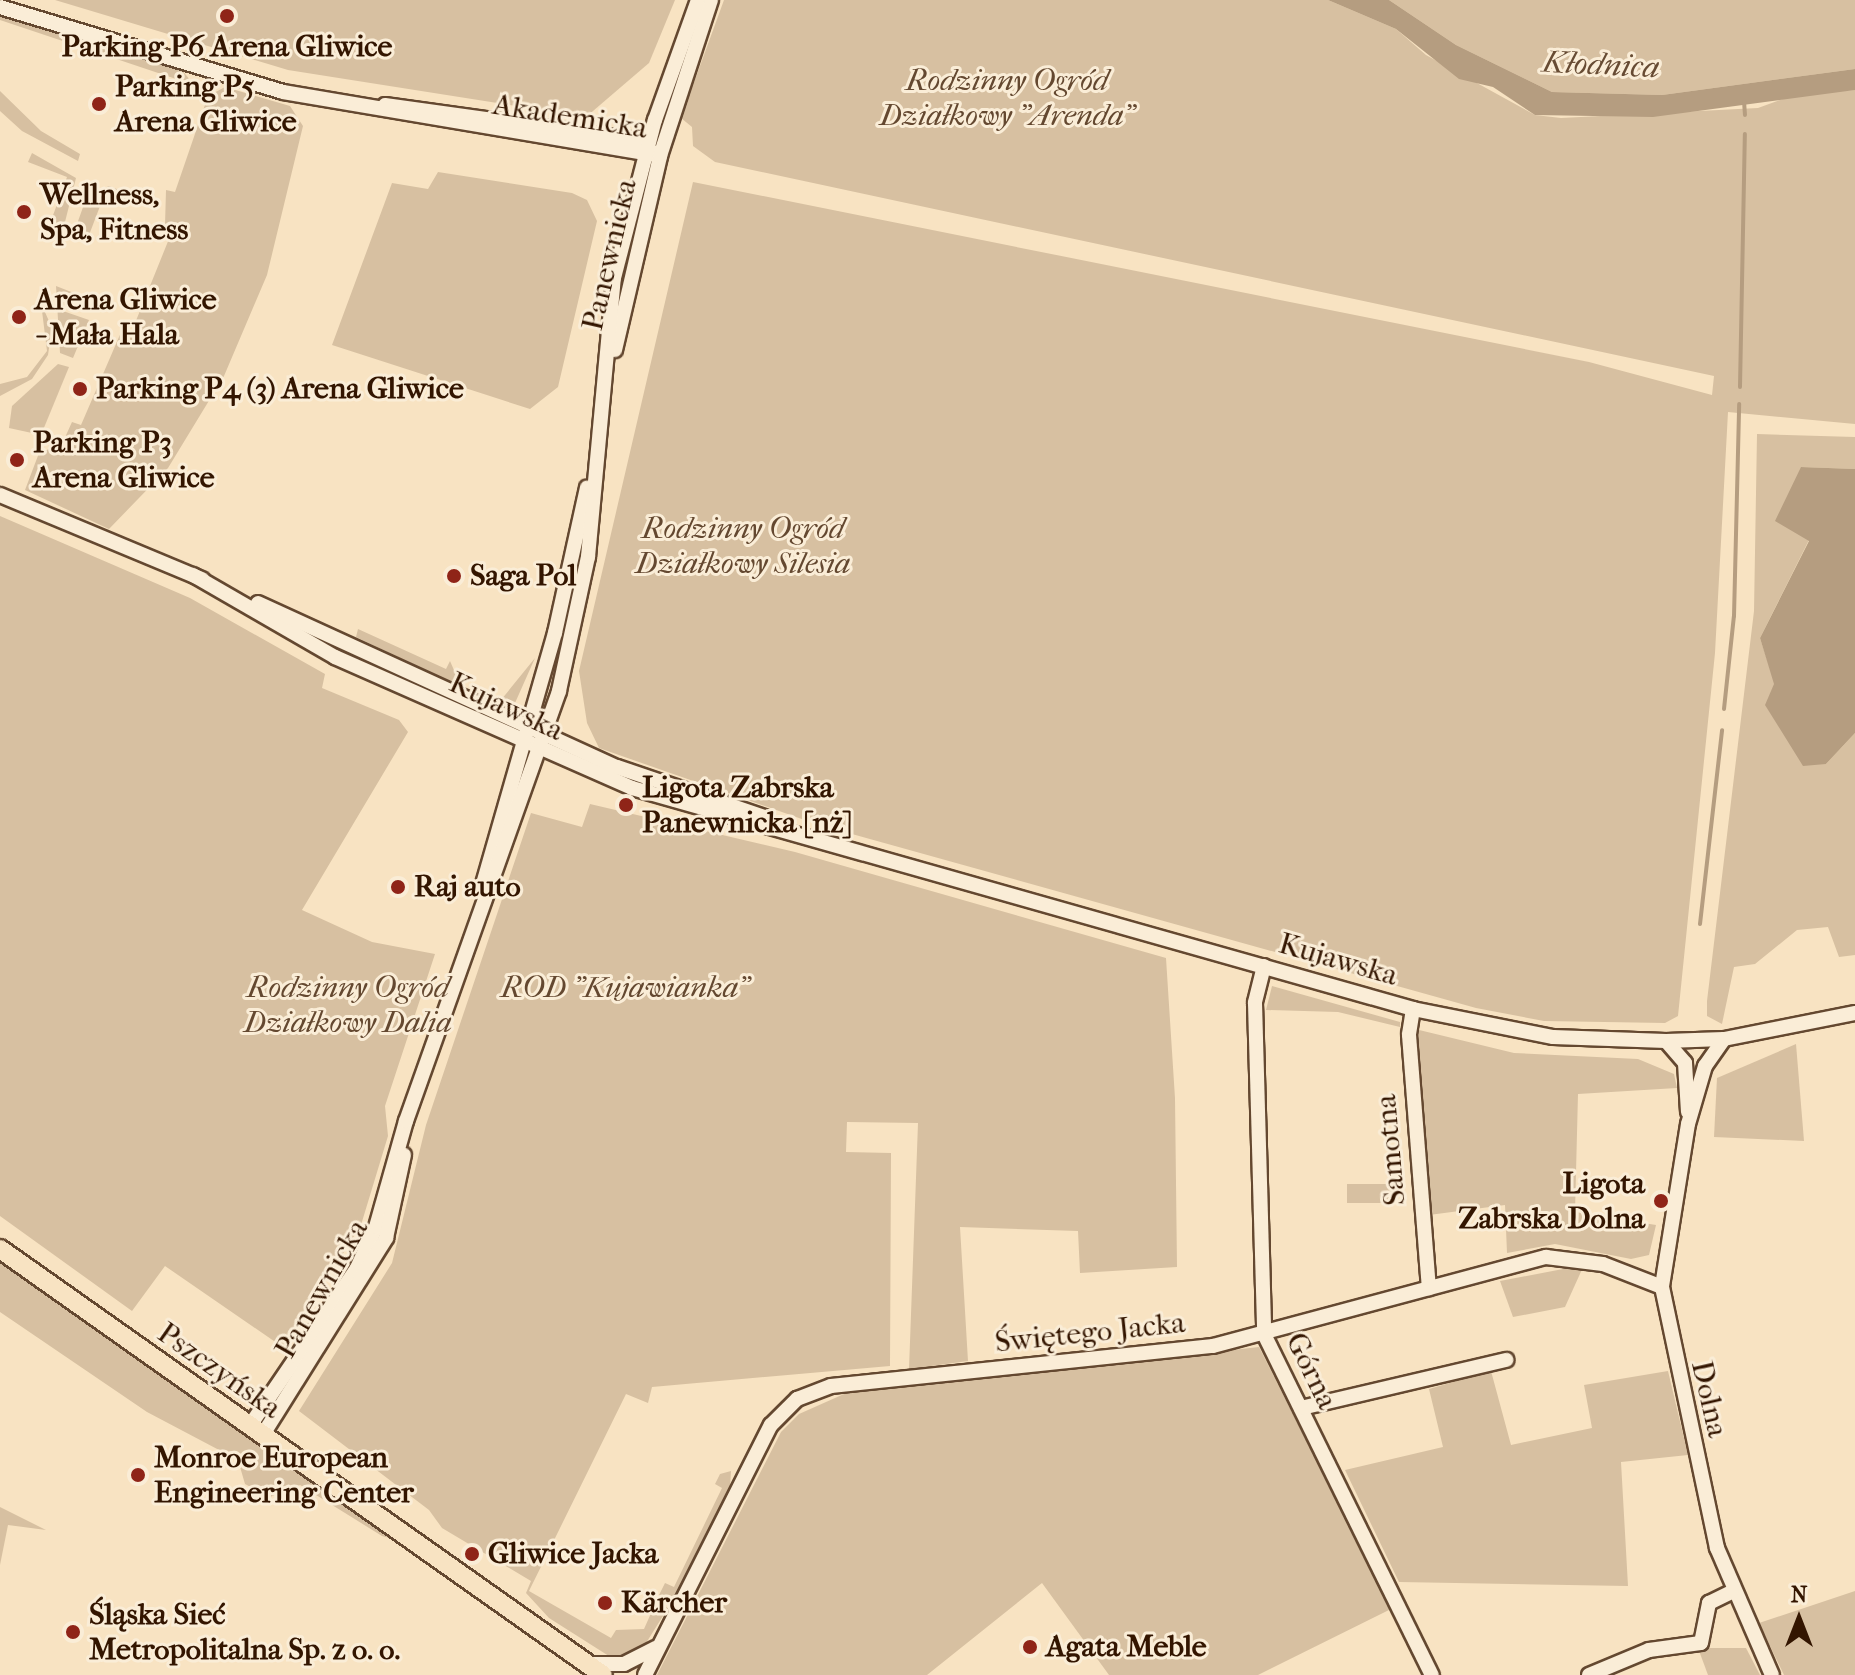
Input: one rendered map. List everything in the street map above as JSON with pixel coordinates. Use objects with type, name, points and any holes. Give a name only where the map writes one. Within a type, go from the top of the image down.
[{"type":"main road","name":"Pszczyńska","points":[[0,1249],[595,1670]]},
{"type":"street","name":"Panewnicka","points":[[256,1431],[357,1268],[480,908],[529,747],[582,598],[606,386],[655,120],[698,0]]},
{"type":"street","name":"Panewnicka","points":[[606,386],[614,278],[638,180],[711,0]]},
{"type":"street","name":"Akademicka","points":[[0,7],[337,104],[612,152],[651,154]]},
{"type":"street","name":"Akademicka","points":[[337,104],[452,111],[630,139],[651,154]]},
{"type":"street","points":[[630,139],[655,120]]},
{"type":"street","points":[[612,152],[635,167],[638,180]]},
{"type":"street","name":"Panewnicka","points":[[536,730],[538,696],[596,459]]},
{"type":"street","name":"Kujawska","points":[[0,495],[193,575],[617,767],[818,836],[1413,1009],[1553,1037],[1666,1041],[1724,1039],[1855,1013]]},
{"type":"street","name":"Kujawska","points":[[193,575],[335,657],[529,747],[702,812],[818,836]]},
{"type":"street","points":[[492,710],[518,712],[538,696]]},
{"type":"street","points":[[485,725],[508,748],[510,773]]},
{"type":"street","name":"Panewnicka","points":[[480,908],[510,773],[529,747]]},
{"type":"street","name":"Górna","points":[[1264,966],[1255,1003],[1264,1334],[1432,1675]]},
{"type":"street","name":"Samotna","points":[[1413,1009],[1409,1035],[1429,1288]]},
{"type":"street","name":"Dolna","points":[[1724,1039],[1705,1066],[1688,1124],[1662,1287],[1732,1592],[1772,1675]]},
{"type":"street","points":[[1695,1040],[1705,1066]]},
{"type":"street","name":"Dolna","points":[[1688,1124],[1685,1063],[1695,1040]]},
{"type":"street","points":[[1666,1041],[1685,1063]]},
{"type":"street","name":"Świętego Jacka","points":[[645,1675],[771,1425],[797,1399],[831,1386],[1213,1346],[1546,1257],[1591,1261],[1662,1287]]},
{"type":"street","points":[[1301,1408],[1506,1360]]},
{"type":"street","points":[[1589,1675],[1649,1650],[1701,1643],[1705,1609],[1732,1592]]},
{"type":"street","points":[[595,1670],[624,1664],[656,1648]]},
{"type":"green space","points":[[55,0],[675,0],[649,63],[586,117],[288,70]]},
{"type":"green space","points":[[724,0],[1328,0],[1396,29],[1426,55],[1535,115],[1561,118],[1758,108],[1799,93],[1855,90],[1855,424],[1728,412],[1715,653],[1678,1016],[1665,1023],[1544,1021],[1476,1008],[816,824],[599,748],[587,723],[579,671],[693,182],[1589,362],[1712,395],[1714,376],[715,162],[693,146],[692,127],[681,118]]},
{"type":"green space","points":[[1389,0],[1855,0],[1855,69],[1662,95],[1552,92],[1456,45]]},
{"type":"green space","points":[[0,13],[182,70],[194,85],[0,20]]},
{"type":"green space","points":[[225,87],[290,106],[303,126],[267,275],[224,376],[168,468],[109,529],[25,490],[39,453],[62,444],[72,422],[81,425],[122,330],[131,333],[173,229],[165,225],[166,190],[175,192],[208,96]]},
{"type":"green space","points":[[0,91],[41,131],[80,154],[78,161],[22,131],[0,111]]},
{"type":"green space","points":[[32,153],[76,178],[62,234],[48,229],[67,177],[28,162]]},
{"type":"green space","points":[[438,172],[572,193],[587,200],[597,221],[558,387],[530,409],[332,345],[392,183],[428,189]]},
{"type":"green space","points":[[109,186],[142,199],[140,206],[105,193],[86,243],[72,238],[87,196]]},
{"type":"green space","points":[[56,286],[79,295],[64,300],[63,311],[89,320],[73,358],[60,353]]},
{"type":"green space","points":[[41,303],[52,328],[48,355],[32,379],[0,396],[0,384],[27,377],[47,351]]},
{"type":"green space","points":[[58,364],[69,367],[41,435],[9,428],[12,406]]},
{"type":"green space","points":[[1757,434],[1855,437],[1855,469],[1801,467],[1809,540],[1760,638],[1775,684],[1826,764],[1855,733],[1855,955],[1839,957],[1828,927],[1797,930],[1755,964],[1734,967],[1722,1024],[1707,1016],[1707,1001],[1754,611]]},
{"type":"green space","name":"Rodzinny Ogród Działkowy Dalia","points":[[0,516],[190,598],[325,674],[322,688],[399,720],[408,732],[302,910],[372,942],[435,954],[385,1106],[388,1136],[361,1225],[284,1348],[165,1266],[132,1311],[0,1216]]},
{"type":"green space","points":[[358,629],[446,669],[450,661],[457,677],[451,682],[356,637]]},
{"type":"green space","points":[[535,658],[515,703],[498,703],[473,691],[501,700]]},
{"type":"green space","name":"ROD \"Kujawianka\"","points":[[590,804],[795,852],[1166,958],[1175,1098],[1177,1267],[1080,1273],[1078,1231],[960,1227],[968,1361],[909,1369],[918,1123],[847,1122],[846,1152],[891,1153],[890,1366],[652,1387],[648,1403],[626,1394],[529,1591],[611,1638],[616,1630],[644,1629],[656,1602],[668,1608],[641,1651],[612,1658],[549,1618],[526,1593],[531,1581],[442,1528],[429,1510],[299,1411],[392,1263],[426,1125],[531,813],[582,827]]},
{"type":"green space","points":[[1272,986],[1400,1022],[1400,1027],[1338,1012],[1266,1010]]},
{"type":"green space","points":[[1415,1029],[1514,1053],[1638,1059],[1674,1074],[1677,1088],[1578,1094],[1575,1212],[1656,1225],[1649,1255],[1631,1259],[1555,1244],[1507,1253],[1505,1205],[1429,1215]]},
{"type":"green space","points":[[1796,1044],[1804,1141],[1714,1137],[1717,1078]]},
{"type":"green space","points":[[1347,1184],[1394,1184],[1394,1203],[1347,1203]]},
{"type":"green space","points":[[0,1249],[418,1546],[382,1536],[300,1485],[270,1497],[245,1484],[238,1460],[147,1412],[0,1312]]},
{"type":"green space","points":[[1584,1265],[1565,1307],[1513,1317],[1500,1281]]},
{"type":"green space","points":[[1259,1347],[1391,1609],[1258,1675],[1109,1675],[1042,1583],[927,1675],[657,1675],[781,1432],[799,1414],[844,1394]]},
{"type":"green space","points":[[1491,1371],[1511,1445],[1592,1428],[1584,1385],[1668,1371],[1688,1455],[1621,1462],[1628,1586],[1399,1582],[1345,1470],[1443,1447],[1429,1389]]},
{"type":"green space","points":[[731,1471],[730,1488],[672,1602],[659,1595],[665,1583],[674,1587],[722,1488],[715,1484],[720,1474]]},
{"type":"green space","points":[[0,1507],[46,1530],[8,1525],[0,1565]]},
{"type":"green space","points":[[1855,1591],[1855,1675],[1784,1675],[1759,1623]]},
{"type":"green space","points":[[1698,1648],[1746,1648],[1760,1675],[1708,1675]]},
{"type":"shaded area","points":[[1328,0],[1389,0],[1456,45],[1552,92],[1662,95],[1855,69],[1855,90],[1653,117],[1535,115],[1493,87],[1459,79],[1396,29]]},
{"type":"shaded area","points":[[1801,467],[1855,469],[1855,733],[1826,764],[1803,766],[1765,705],[1774,684],[1760,638],[1809,541],[1775,521]]},
{"type":"waterway","points":[[1744,101],[1745,115]]},
{"type":"waterway","points":[[1740,387],[1745,134]]},
{"type":"waterway","points":[[1724,709],[1734,616],[1739,404]]},
{"type":"waterway","points":[[1700,924],[1722,730]]},
{"type":"place","name":"Parking P6 Arena Gliwice","points":[[227,16]]},
{"type":"place","name":"Parking P5 Arena Gliwice","points":[[99,104]]},
{"type":"place","name":"Wellness, Spa, Fitness","points":[[24,212]]},
{"type":"place","name":"Arena Gliwice - Mała Hala","points":[[19,317]]},
{"type":"place","name":"Parking P4 (3) Arena Gliwice","points":[[80,389]]},
{"type":"place","name":"Parking P3 Arena Gliwice","points":[[17,460]]},
{"type":"place","name":"Saga Pol","points":[[454,576]]},
{"type":"place","name":"Ligota Zabrska Panewnicka [nż]","points":[[626,805]]},
{"type":"place","name":"Raj auto","points":[[398,887]]},
{"type":"place","name":"Ligota Zabrska Dolna","points":[[1661,1201]]},
{"type":"place","name":"Monroe European Engineering Center","points":[[138,1475]]},
{"type":"place","name":"Gliwice Jacka","points":[[472,1554]]},
{"type":"place","name":"Kärcher","points":[[605,1603]]},
{"type":"place","name":"Śląska Sieć Metropolitalna Sp. z o. o.","points":[[73,1632]]},
{"type":"place","name":"Agata Meble","points":[[1030,1647]]},
{"type":"water label","name":"Kłodnica","points":[[1601,65]]},
{"type":"park label","name":"Rodzinny Ogród Działkowy \"Arenda\"","points":[[1007,98]]},
{"type":"park label","name":"Rodzinny Ogród Działkowy Silesia","points":[[743,546]]}]
